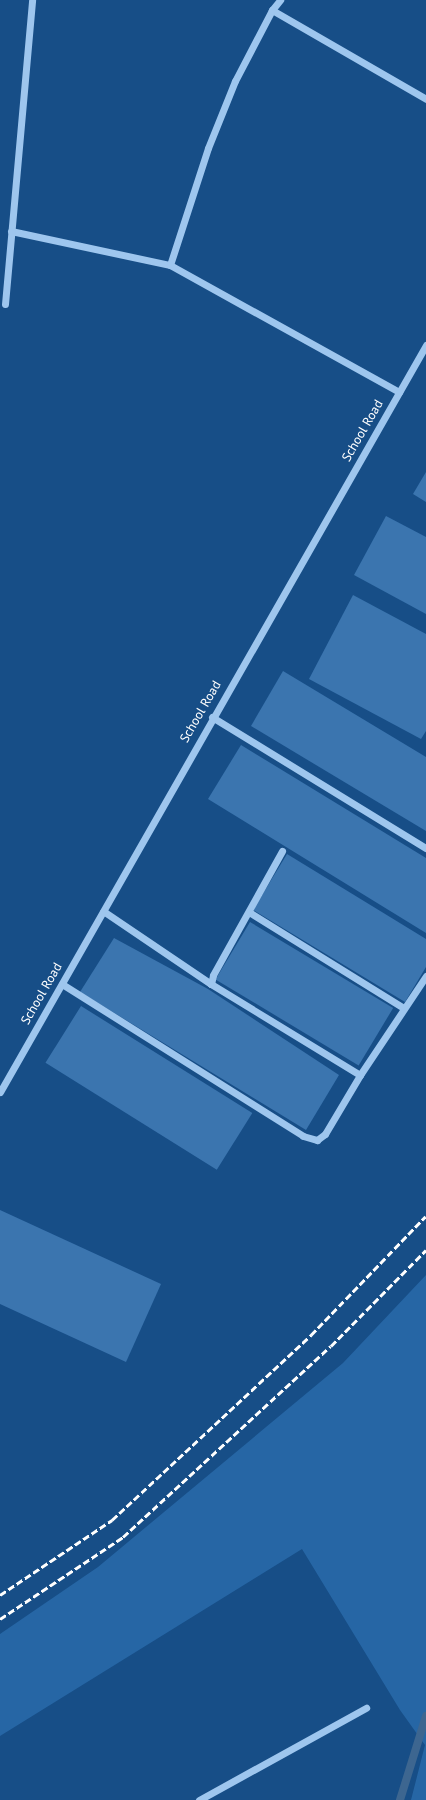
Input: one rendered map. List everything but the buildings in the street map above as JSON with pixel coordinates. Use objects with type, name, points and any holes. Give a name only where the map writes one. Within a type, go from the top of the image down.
[{"type":"street","points":[[5,304],[32,0]]},
{"type":"street","points":[[170,265],[208,148],[233,88],[272,10],[280,0]]},
{"type":"street","points":[[272,10],[426,99]]},
{"type":"street","points":[[11,231],[170,265],[400,392]]},
{"type":"street","name":"School Road","points":[[0,1092],[212,717],[426,345]]},
{"type":"street","points":[[212,717],[426,848]]},
{"type":"street","points":[[211,984],[213,975],[282,851]]},
{"type":"street","points":[[103,911],[211,984],[360,1075]]},
{"type":"street","points":[[249,912],[404,1008]]},
{"type":"street","points":[[62,984],[303,1136],[317,1140],[325,1134],[360,1075],[426,976]]},
{"type":"street","points":[[199,1800],[366,1708]]},
{"type":"shaded area","points":[[426,1275],[426,1800],[411,1800],[425,1745],[400,1710],[302,1549],[0,1736],[0,1634],[98,1567],[343,1363]]},
{"type":"waterway","points":[[400,1800],[426,1716]]},
{"type":"railway","points":[[0,1595],[112,1520],[311,1335],[426,1216]]},
{"type":"railway","points":[[0,1619],[123,1537],[331,1346],[426,1250]]}]
